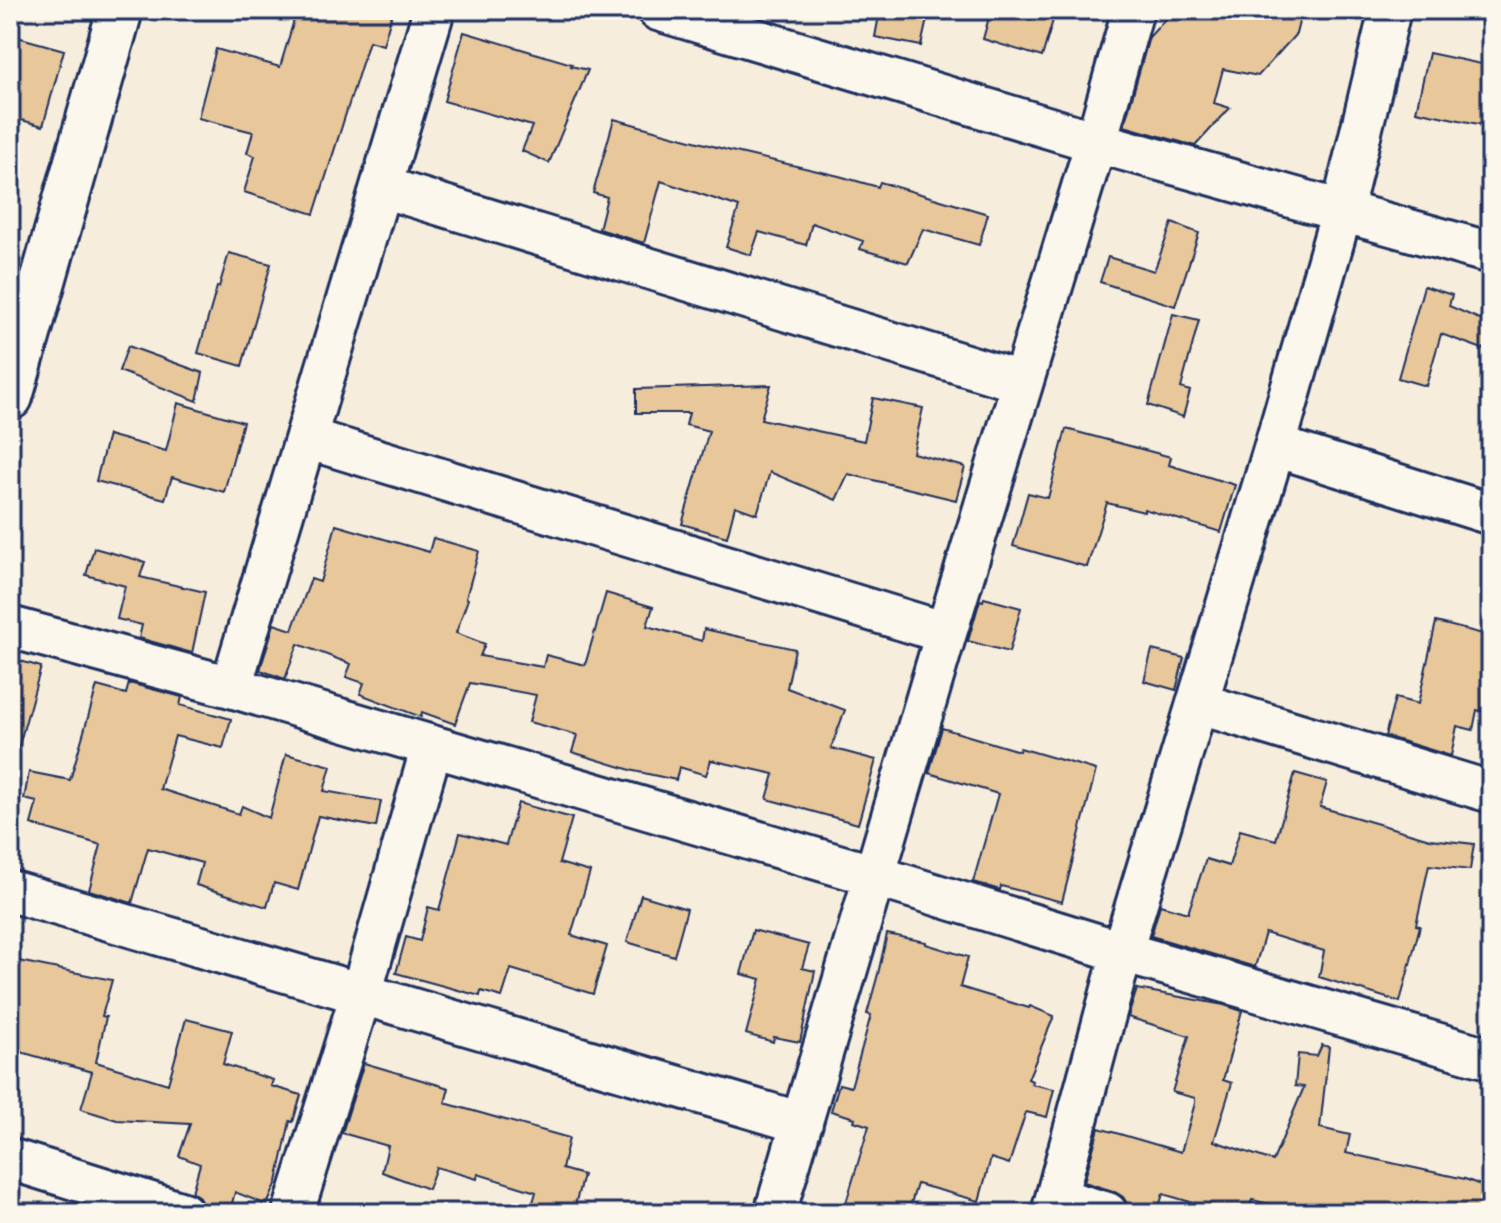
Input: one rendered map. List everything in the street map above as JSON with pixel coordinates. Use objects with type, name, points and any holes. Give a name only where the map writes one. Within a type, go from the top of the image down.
[{"type":"street","points":[[14,370],[120,10]]},
{"type":"street","points":[[231,687],[434,10]]},
{"type":"street","points":[[658,10],[1096,142],[1491,253]]},
{"type":"street","points":[[775,1213],[1133,10]]},
{"type":"street","points":[[1107,1213],[1054,1206],[1122,952],[1275,446],[1342,211],[1390,10]]},
{"type":"street","points":[[382,187],[1021,382]]},
{"type":"street","points":[[306,438],[946,633]]},
{"type":"street","points":[[1275,446],[1491,514]]},
{"type":"street","points":[[10,627],[231,687],[1491,1059]]},
{"type":"street","points":[[1197,703],[1491,792]]},
{"type":"street","points":[[293,1213],[361,994],[432,746]]},
{"type":"street","points":[[10,891],[802,1123]]},
{"type":"street","points":[[10,1159],[183,1213]]},
{"type":"building","points":[[297,10],[393,10],[383,45],[369,41],[314,214],[244,192],[255,156],[247,153],[253,132],[198,118],[216,49],[280,67]]},
{"type":"building","points":[[880,10],[929,10],[921,46],[875,37]]},
{"type":"building","points":[[991,10],[1056,10],[1042,57],[983,39]]},
{"type":"building","points":[[1174,10],[1302,10],[1296,34],[1258,76],[1223,69],[1214,103],[1230,108],[1195,146],[1124,126],[1149,37]]},
{"type":"building","points":[[464,32],[588,70],[549,163],[522,151],[532,126],[444,101]]},
{"type":"building","points":[[10,35],[64,50],[43,126],[10,117]]},
{"type":"building","points":[[1429,53],[1491,66],[1488,126],[1416,111]]},
{"type":"building","points":[[614,119],[878,187],[880,182],[988,214],[979,245],[923,229],[908,263],[860,249],[863,241],[812,223],[806,245],[759,232],[751,255],[726,247],[739,207],[661,181],[644,243],[599,229],[607,197],[593,193]]},
{"type":"building","points":[[1172,223],[1199,233],[1175,306],[1100,282],[1108,257],[1154,271]]},
{"type":"building","points":[[229,253],[271,264],[242,366],[198,353]]},
{"type":"building","points":[[1424,286],[1452,295],[1449,306],[1491,324],[1491,352],[1441,334],[1426,386],[1398,378]]},
{"type":"building","points":[[1173,314],[1199,320],[1181,388],[1190,391],[1183,417],[1148,405]]},
{"type":"building","points":[[128,346],[203,373],[197,401],[119,371]]},
{"type":"building","points":[[771,385],[761,419],[864,441],[873,398],[923,408],[913,453],[965,467],[956,500],[848,474],[836,500],[770,472],[757,514],[735,506],[727,537],[682,524],[709,431],[686,425],[689,413],[636,413],[636,389]]},
{"type":"building","points":[[178,403],[243,422],[224,492],[172,477],[165,499],[96,481],[108,435],[166,451]]},
{"type":"building","points":[[1066,429],[1171,457],[1169,465],[1235,485],[1221,532],[1144,509],[1144,512],[1107,503],[1087,567],[1013,546],[1028,493],[1048,498]]},
{"type":"building","points":[[336,525],[429,552],[433,538],[479,551],[456,633],[485,644],[480,656],[543,667],[546,655],[585,665],[606,593],[653,607],[647,626],[702,641],[704,629],[795,649],[787,688],[845,710],[831,748],[876,760],[858,824],[767,799],[774,774],[711,760],[706,775],[679,767],[676,780],[572,752],[577,735],[529,722],[536,695],[470,683],[455,724],[422,712],[421,717],[360,694],[364,683],[346,677],[351,664],[298,644],[285,679],[260,670],[274,624],[292,630],[311,579],[320,582]]},
{"type":"building","points":[[94,548],[145,562],[140,577],[205,592],[192,653],[139,638],[142,625],[117,619],[125,586],[86,575]]},
{"type":"building","points":[[984,598],[1021,608],[1009,652],[968,641],[980,600]]},
{"type":"building","points":[[1436,622],[1491,636],[1491,714],[1477,710],[1473,730],[1457,726],[1451,756],[1385,736],[1395,698],[1418,704]]},
{"type":"building","points":[[1152,650],[1184,658],[1176,690],[1144,681]]},
{"type":"building","points":[[10,658],[41,667],[18,749],[10,748]]},
{"type":"building","points":[[129,683],[182,697],[180,705],[231,719],[223,748],[175,736],[160,789],[239,814],[242,806],[269,818],[286,754],[331,766],[324,791],[381,801],[376,827],[318,816],[298,890],[274,883],[267,907],[196,885],[202,863],[148,848],[132,903],[89,890],[101,845],[31,824],[37,802],[24,799],[29,772],[70,780],[97,686],[126,694]]},
{"type":"building","points":[[942,728],[1096,770],[1062,902],[973,882],[998,794],[929,773]]},
{"type":"building","points":[[1295,773],[1327,782],[1320,807],[1430,839],[1474,844],[1470,870],[1429,865],[1416,925],[1420,926],[1400,1002],[1319,977],[1324,951],[1265,933],[1255,967],[1151,936],[1160,905],[1188,913],[1206,859],[1229,866],[1240,830],[1276,840]]},
{"type":"building","points":[[518,803],[572,818],[559,863],[590,872],[571,935],[607,946],[593,994],[511,969],[502,997],[481,991],[480,996],[396,973],[406,937],[420,941],[428,907],[439,910],[460,833],[506,845]]},
{"type":"building","points":[[641,895],[687,909],[674,956],[627,942]]},
{"type":"building","points":[[753,930],[809,945],[802,968],[815,971],[800,1042],[774,1037],[773,1042],[746,1034],[761,979],[741,974]]},
{"type":"building","points":[[887,934],[926,942],[968,957],[960,987],[1030,1006],[1054,1016],[1028,1079],[1032,1081],[1031,1084],[1054,1089],[1047,1117],[1026,1112],[1009,1164],[991,1158],[979,1201],[917,1184],[908,1213],[843,1213],[869,1126],[831,1111],[839,1084],[851,1087],[871,1015],[867,1014]]},
{"type":"building","points":[[19,961],[112,980],[102,1016],[106,1017],[96,1062],[168,1084],[186,1019],[232,1031],[223,1064],[273,1080],[271,1086],[301,1095],[293,1122],[290,1121],[277,1182],[267,1205],[235,1192],[230,1211],[203,1204],[192,1192],[200,1164],[179,1156],[190,1124],[117,1120],[81,1109],[92,1072],[10,1049],[10,1003]]},
{"type":"building","points":[[1137,989],[1242,1011],[1223,1080],[1232,1083],[1214,1141],[1273,1161],[1304,1087],[1295,1086],[1298,1054],[1317,1056],[1322,1045],[1329,1047],[1320,1128],[1350,1135],[1346,1153],[1465,1179],[1491,1189],[1491,1213],[1404,1213],[1404,1209],[1343,1204],[1341,1213],[1307,1213],[1252,1200],[1247,1213],[1228,1213],[1163,1194],[1157,1213],[1129,1213],[1123,1197],[1084,1182],[1099,1128],[1181,1152],[1195,1103],[1195,1098],[1172,1092],[1189,1036],[1128,1017]]},
{"type":"building","points":[[364,1063],[449,1088],[445,1103],[569,1138],[562,1169],[583,1175],[573,1213],[530,1213],[536,1192],[478,1174],[477,1179],[436,1167],[428,1189],[382,1172],[388,1146],[342,1133]]}]
